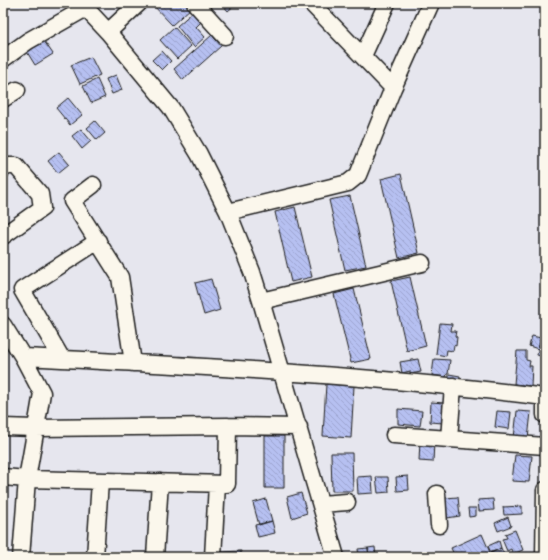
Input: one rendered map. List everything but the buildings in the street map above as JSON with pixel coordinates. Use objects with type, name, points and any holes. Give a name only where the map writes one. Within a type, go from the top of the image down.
[{"type":"street","points":[[108,32],[138,3]]},
{"type":"street","points":[[311,3],[394,88]]},
{"type":"street","points":[[363,56],[387,3]]},
{"type":"street","points":[[228,212],[348,183],[358,175],[431,3]]},
{"type":"street","points":[[197,4],[225,36]]},
{"type":"street","points":[[3,59],[28,41],[84,6],[108,32],[171,108],[199,154],[228,212],[252,272],[321,504],[336,533],[336,557]]},
{"type":"street","points":[[3,99],[17,90]]},
{"type":"street","points":[[3,169],[7,166],[16,166],[40,194],[42,208],[3,236]]},
{"type":"street","points":[[93,185],[72,201],[120,277],[133,363]]},
{"type":"street","points":[[62,359],[22,290],[98,241]]},
{"type":"street","points":[[261,301],[422,263]]},
{"type":"street","points":[[3,325],[8,342],[23,357],[42,393],[27,479],[21,557]]},
{"type":"street","points":[[23,357],[282,372],[453,386],[545,397]]},
{"type":"street","points":[[449,439],[453,386]]},
{"type":"street","points":[[545,405],[545,415]]},
{"type":"street","points":[[3,477],[27,479],[228,484],[228,426]]},
{"type":"street","points":[[3,427],[299,427]]},
{"type":"street","points":[[394,434],[545,446]]},
{"type":"street","points":[[95,557],[100,481]]},
{"type":"street","points":[[155,557],[160,482]]},
{"type":"street","points":[[213,557],[217,484]]},
{"type":"street","points":[[544,557],[545,490]]},
{"type":"street","points":[[437,494],[439,525]]},
{"type":"street","points":[[321,504],[347,502]]}]
